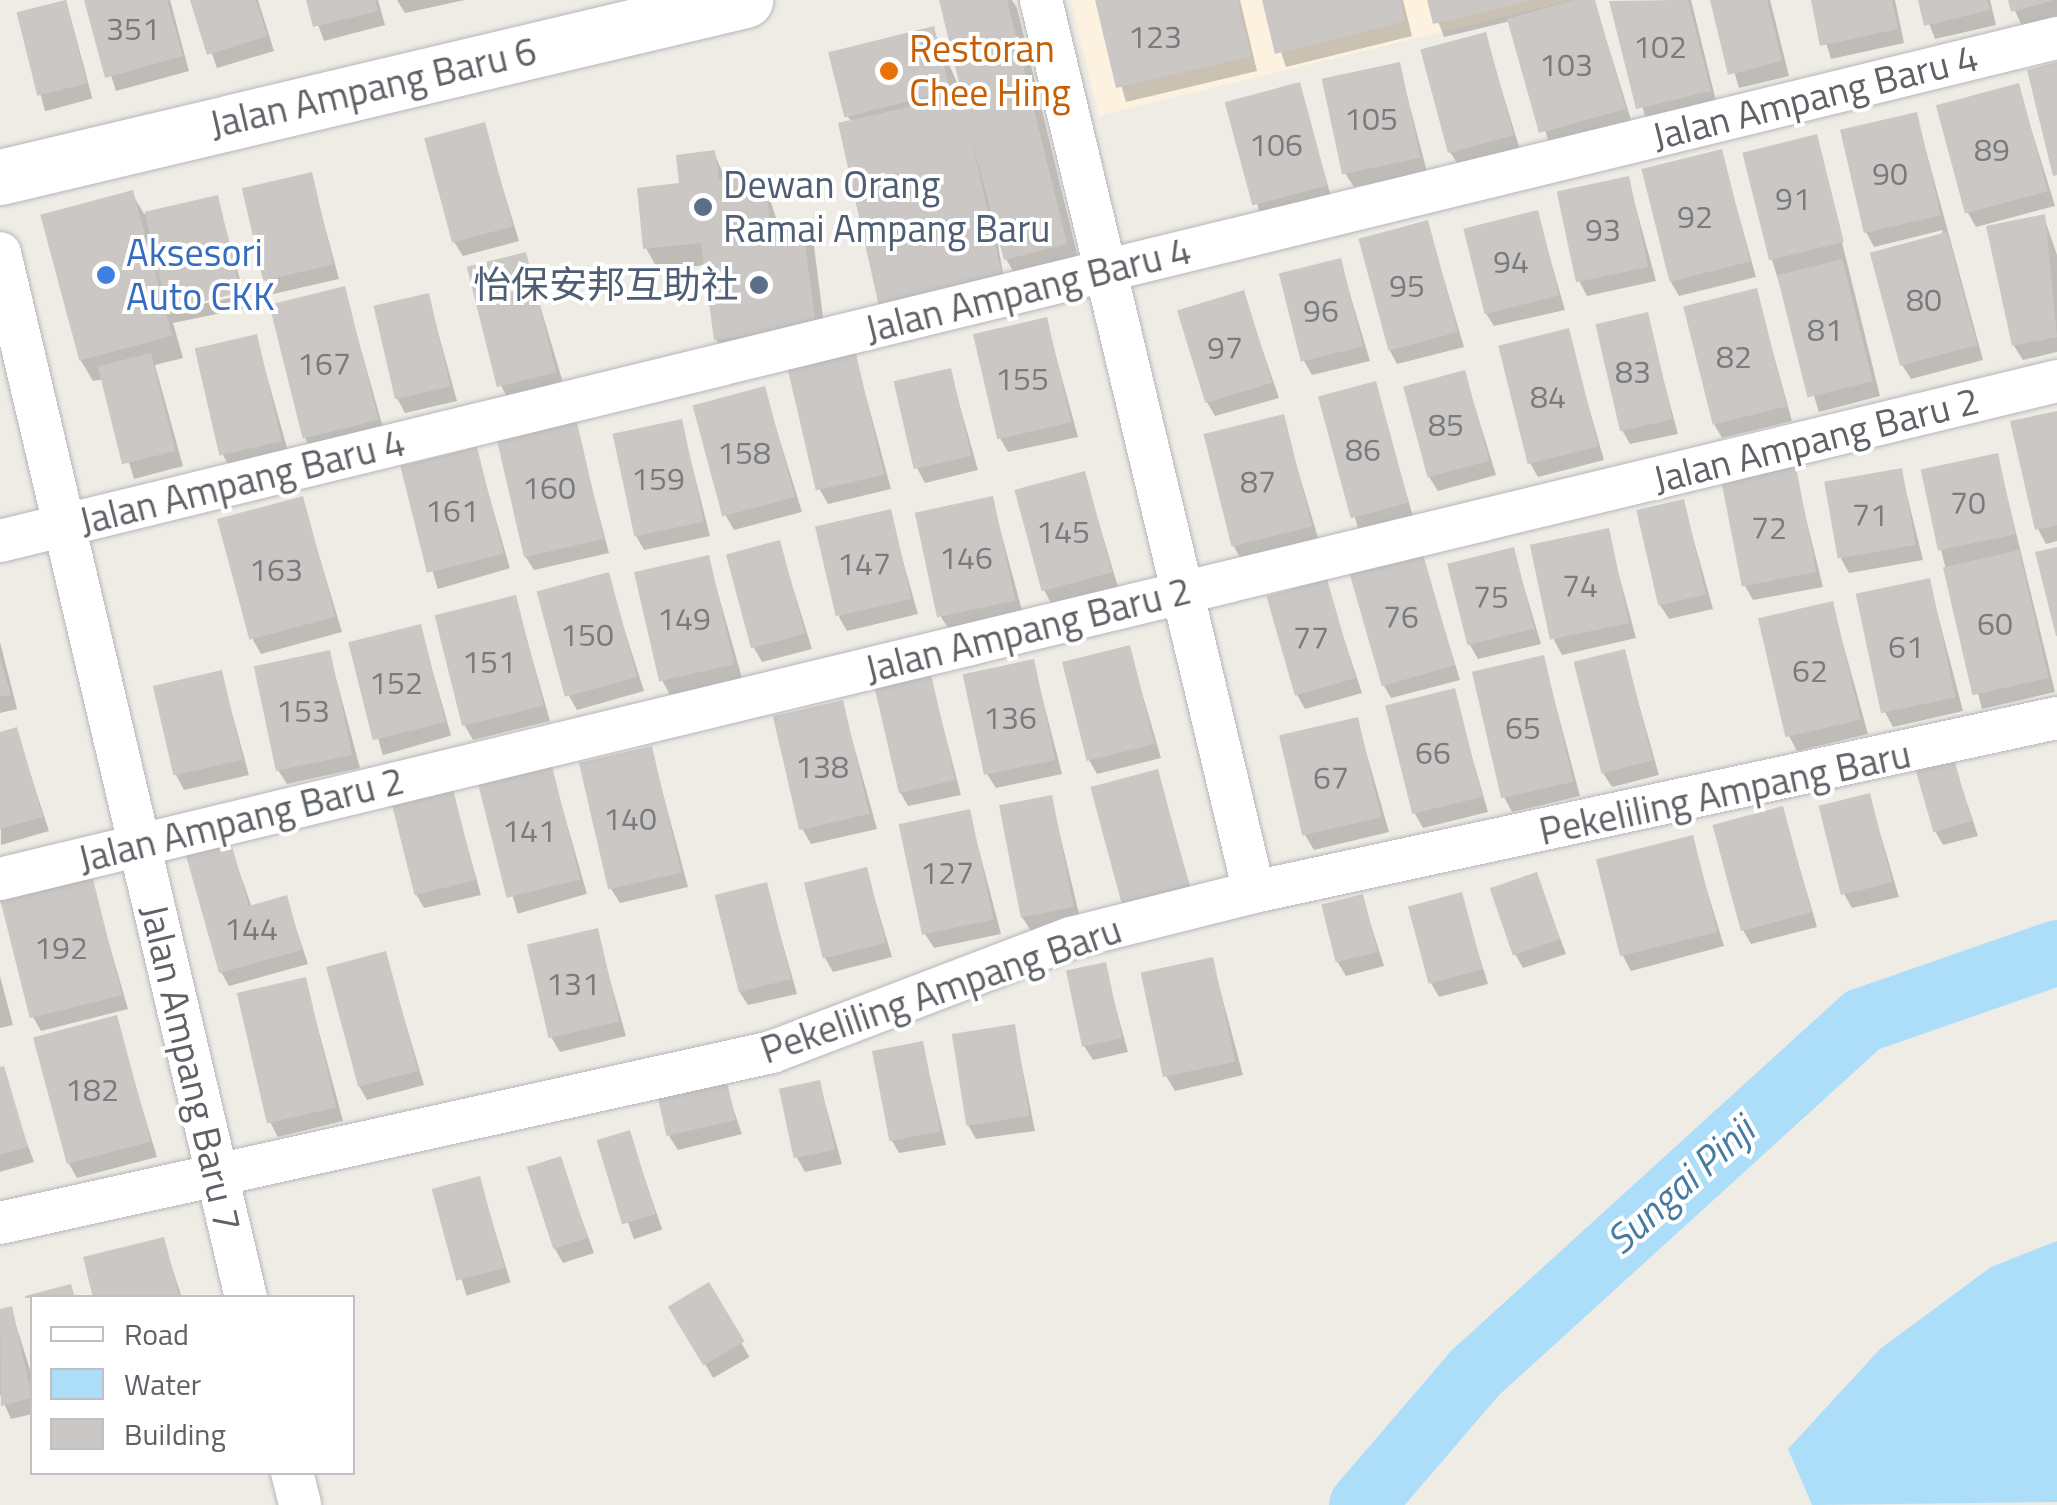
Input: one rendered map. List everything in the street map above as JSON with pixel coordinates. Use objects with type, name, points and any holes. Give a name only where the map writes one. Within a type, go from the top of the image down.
[{"type":"main road","name":"Jalan Ampang Baru 6","points":[[0,177],[746,0]]},
{"type":"street","points":[[1041,0],[1254,892]]},
{"type":"street","name":"Jalan Ampang Baru 4","points":[[0,542],[2057,38]]},
{"type":"street","name":"Jalan Ampang Baru 7","points":[[0,254],[61,526],[245,1295]]},
{"type":"street","name":"Jalan Ampang Baru 2","points":[[0,879],[2057,381]]},
{"type":"street","name":"Pekeliling Ampang Baru","points":[[0,1223],[772,1052],[1071,938],[1254,892],[2057,718]]},
{"type":"street","points":[[293,1475],[300,1505]]},
{"type":"shaded area","points":[[1071,0],[1572,0],[1099,116]]},
{"type":"water","points":[[2057,1241],[2057,1502],[1812,1505],[1788,1449],[1880,1349],[1991,1267]]},
{"type":"building","points":[[66,0],[87,83],[37,96],[17,12]]},
{"type":"building","points":[[84,0],[167,0],[183,56],[105,78]]},
{"type":"building","points":[[190,0],[256,0],[267,36],[207,55]]},
{"type":"building","points":[[306,0],[375,0],[378,11],[313,27]]},
{"type":"building","points":[[939,0],[1007,0],[1067,244],[1004,260],[971,137],[1004,283],[880,311],[838,123],[962,95]]},
{"type":"building","points":[[1095,0],[1237,0],[1251,56],[1116,88]]},
{"type":"building","points":[[1262,0],[1400,0],[1405,21],[1275,54]]},
{"type":"building","points":[[1427,0],[1527,0],[1528,1],[1433,24]]},
{"type":"building","points":[[1574,0],[1595,0],[1626,109],[1539,133],[1507,19]]},
{"type":"building","points":[[1688,0],[1711,91],[1636,109],[1609,1]]},
{"type":"building","points":[[1710,0],[1767,0],[1782,61],[1728,75]]},
{"type":"building","points":[[1811,0],[1892,0],[1898,29],[1820,46]]},
{"type":"building","points":[[1918,0],[1987,0],[1990,10],[1924,26]]},
{"type":"building","points":[[2008,0],[2051,0],[2051,1],[2011,12]]},
{"type":"building","name":"Restoran Chee Hing","points":[[934,26],[950,91],[844,117],[828,52]]},
{"type":"building","points":[[1486,32],[1514,135],[1448,153],[1420,50]]},
{"type":"building","points":[[1400,62],[1420,158],[1342,174],[1322,79]]},
{"type":"building","points":[[2057,62],[2057,175],[2053,176],[2027,70]]},
{"type":"building","points":[[1300,82],[1328,185],[1252,206],[1225,102]]},
{"type":"building","points":[[2019,83],[2048,191],[1965,213],[1936,105]]},
{"type":"building","points":[[1917,112],[1941,215],[1864,233],[1840,130]]},
{"type":"building","points":[[485,122],[513,226],[452,243],[424,138]]},
{"type":"building","points":[[1817,134],[1844,242],[1769,260],[1742,153]]},
{"type":"building","points":[[1722,149],[1750,262],[1670,282],[1641,169]]},
{"type":"building","points":[[715,150],[719,180],[765,175],[770,225],[802,221],[816,327],[714,340],[701,243],[643,249],[637,188],[679,183],[676,155]]},
{"type":"building","points":[[312,172],[333,265],[263,281],[242,188]]},
{"type":"building","points":[[1629,176],[1648,267],[1576,282],[1557,191]]},
{"type":"building","name":"Aksesori Auto CKK","points":[[133,190],[172,336],[79,361],[40,215]]},
{"type":"building","points":[[218,195],[240,292],[167,309],[145,212]]},
{"type":"building","points":[[1538,210],[1559,295],[1485,314],[1463,229]]},
{"type":"building","points":[[2045,214],[2057,337],[2012,346],[1986,226]]},
{"type":"building","points":[[1428,220],[1458,332],[1388,351],[1358,239]]},
{"type":"building","points":[[1947,232],[1977,345],[1900,366],[1870,253]]},
{"type":"building","points":[[526,252],[556,372],[497,387],[467,267]]},
{"type":"building","points":[[1341,258],[1363,346],[1301,362],[1279,273]]},
{"type":"building","points":[[1842,259],[1872,381],[1807,397],[1777,275]]},
{"type":"building","points":[[345,286],[378,420],[303,439],[269,305]]},
{"type":"building","points":[[1757,288],[1787,406],[1713,425],[1683,306]]},
{"type":"building","points":[[1244,290],[1272,383],[1205,403],[1177,310]]},
{"type":"building","points":[[429,293],[451,387],[395,399],[373,306]]},
{"type":"building","points":[[1648,312],[1673,419],[1620,431],[1595,324]]},
{"type":"building","points":[[1047,317],[1071,422],[997,439],[973,334]]},
{"type":"building","points":[[1569,328],[1599,446],[1528,464],[1498,346]]},
{"type":"building","points":[[257,334],[282,441],[219,456],[195,348]]},
{"type":"building","points":[[855,349],[884,475],[816,490],[787,365]]},
{"type":"building","points":[[151,353],[175,451],[122,464],[98,366]]},
{"type":"building","points":[[951,368],[971,456],[914,469],[894,381]]},
{"type":"building","points":[[1465,370],[1489,461],[1428,477],[1403,387]]},
{"type":"building","points":[[1376,381],[1409,503],[1351,518],[1318,397]]},
{"type":"building","points":[[765,386],[795,497],[722,516],[693,405]]},
{"type":"building","points":[[2057,411],[2057,525],[2035,530],[2010,421]]},
{"type":"building","points":[[1284,414],[1312,527],[1232,547],[1203,434]]},
{"type":"building","points":[[576,418],[604,539],[524,557],[496,436]]},
{"type":"building","points":[[682,419],[704,522],[634,536],[613,434]]},
{"type":"building","points":[[477,447],[504,554],[427,573],[400,466]]},
{"type":"building","points":[[1998,453],[2015,534],[1938,551],[1921,469]]},
{"type":"building","points":[[1796,467],[1816,572],[1742,587],[1721,482]]},
{"type":"building","points":[[1902,468],[1916,545],[1838,559],[1824,482]]},
{"type":"building","points":[[1085,471],[1112,572],[1042,591],[1014,490]]},
{"type":"building","points":[[303,496],[335,617],[249,640],[217,519]]},
{"type":"building","points":[[993,496],[1015,601],[937,617],[915,513]]},
{"type":"building","points":[[1684,499],[1706,594],[1658,606],[1636,510]]},
{"type":"building","points":[[891,509],[912,599],[836,616],[815,527]]},
{"type":"building","points":[[1609,528],[1629,623],[1550,640],[1530,545]]},
{"type":"building","points":[[780,540],[805,634],[751,648],[726,554]]},
{"type":"building","points":[[1421,547],[1455,665],[1382,686],[1348,568]]},
{"type":"building","points":[[1514,547],[1534,629],[1467,645],[1447,564]]},
{"type":"building","points":[[2057,547],[2057,636],[2056,636],[2035,552]]},
{"type":"building","points":[[2019,550],[2048,678],[1972,695],[1943,568]]},
{"type":"building","points":[[709,555],[734,664],[659,681],[634,572]]},
{"type":"building","points":[[609,572],[637,677],[565,697],[537,591]]},
{"type":"building","points":[[1930,578],[1955,697],[1881,713],[1856,594]]},
{"type":"building","points":[[1327,579],[1355,678],[1295,695],[1266,596]]},
{"type":"building","points":[[516,595],[544,706],[462,726],[434,615]]},
{"type":"building","points":[[1833,601],[1860,720],[1785,737],[1758,618]]},
{"type":"building","points":[[421,624],[445,722],[373,740],[348,642]]},
{"type":"building","points":[[1130,645],[1155,744],[1087,761],[1062,662]]},
{"type":"building","points":[[1625,649],[1653,761],[1601,773],[1574,662]]},
{"type":"building","points":[[330,650],[352,755],[276,771],[254,666]]},
{"type":"building","points":[[1544,655],[1573,782],[1501,798],[1472,672]]},
{"type":"building","points":[[0,658],[11,695],[0,697]]},
{"type":"building","points":[[1034,659],[1055,760],[984,775],[963,674]]},
{"type":"building","points":[[222,670],[243,760],[174,776],[153,686]]},
{"type":"building","points":[[930,670],[955,780],[899,793],[873,683]]},
{"type":"building","points":[[1455,688],[1482,797],[1412,814],[1385,705]]},
{"type":"building","points":[[843,700],[869,814],[799,830],[773,716]]},
{"type":"building","points":[[1358,717],[1381,817],[1302,836],[1279,735]]},
{"type":"building","points":[[17,727],[43,817],[0,829],[0,732]]},
{"type":"building","points":[[652,746],[681,873],[608,890],[579,763]]},
{"type":"building","points":[[1952,752],[1972,821],[1933,832],[1914,763]]},
{"type":"building","points":[[551,762],[580,879],[507,898],[477,780]]},
{"type":"building","points":[[1158,769],[1189,885],[1121,903],[1090,787]]},
{"type":"building","points":[[452,785],[476,880],[415,895],[391,800]]},
{"type":"building","points":[[1870,793],[1892,882],[1841,895],[1819,806]]},
{"type":"building","points":[[1052,795],[1074,907],[1021,917],[999,805]]},
{"type":"building","points":[[1783,806],[1811,912],[1741,931],[1712,825]]},
{"type":"building","points":[[970,809],[993,920],[922,935],[899,824]]},
{"type":"building","points":[[1693,835],[1717,932],[1620,956],[1596,859]]},
{"type":"building","points":[[230,839],[249,906],[287,895],[302,950],[219,973],[185,852]]},
{"type":"building","points":[[867,867],[886,943],[823,958],[804,883]]},
{"type":"building","points":[[1537,872],[1560,939],[1513,955],[1490,888]]},
{"type":"building","points":[[92,875],[122,995],[30,1018],[0,898]]},
{"type":"building","points":[[767,882],[791,979],[739,992],[715,895]]},
{"type":"building","points":[[1462,892],[1483,969],[1429,984],[1408,906]]},
{"type":"building","points":[[1363,894],[1378,952],[1336,963],[1321,904]]},
{"type":"building","points":[[598,928],[620,1022],[548,1038],[527,944]]},
{"type":"building","points":[[386,951],[418,1071],[358,1087],[326,967]]},
{"type":"building","points":[[1213,957],[1235,1062],[1163,1077],[1141,972]]},
{"type":"building","points":[[1106,962],[1122,1038],[1082,1047],[1066,971]]},
{"type":"building","points":[[306,977],[336,1108],[267,1124],[237,993]]},
{"type":"building","points":[[117,1015],[151,1142],[67,1164],[33,1038]]},
{"type":"building","points":[[1015,1024],[1030,1116],[966,1126],[952,1034]]},
{"type":"building","points":[[923,1041],[941,1131],[890,1141],[872,1051]]},
{"type":"building","points":[[4,1066],[28,1147],[0,1155],[0,1067]]},
{"type":"building","points":[[820,1080],[835,1149],[794,1158],[779,1089]]},
{"type":"building","points":[[727,1082],[736,1120],[667,1136],[658,1098]]},
{"type":"building","points":[[630,1130],[656,1214],[622,1224],[597,1140]]},
{"type":"building","points":[[561,1156],[588,1238],[553,1249],[527,1167]]},
{"type":"building","points":[[480,1176],[505,1268],[456,1281],[432,1189]]},
{"type":"building","points":[[164,1237],[179,1295],[92,1295],[83,1257]]},
{"type":"building","points":[[709,1282],[745,1341],[703,1366],[668,1307]]},
{"type":"building","points":[[71,1284],[74,1295],[30,1298],[25,1296]]},
{"type":"building","points":[[12,1306],[30,1389],[30,1399],[1,1406],[0,1309]]},
{"type":"waterway","name":"Sungai Pinji","points":[[1361,1505],[1474,1373],[1862,1020],[2057,952]]},
{"type":"place","name":"Restoran Chee Hing","points":[[889,71]]},
{"type":"place","name":"Dewan Orang Ramai Ampang Baru","points":[[703,207]]},
{"type":"place","name":"Aksesori Auto CKK","points":[[106,275]]},
{"type":"place","name":"怡保安邦互助社","points":[[759,285]]}]
